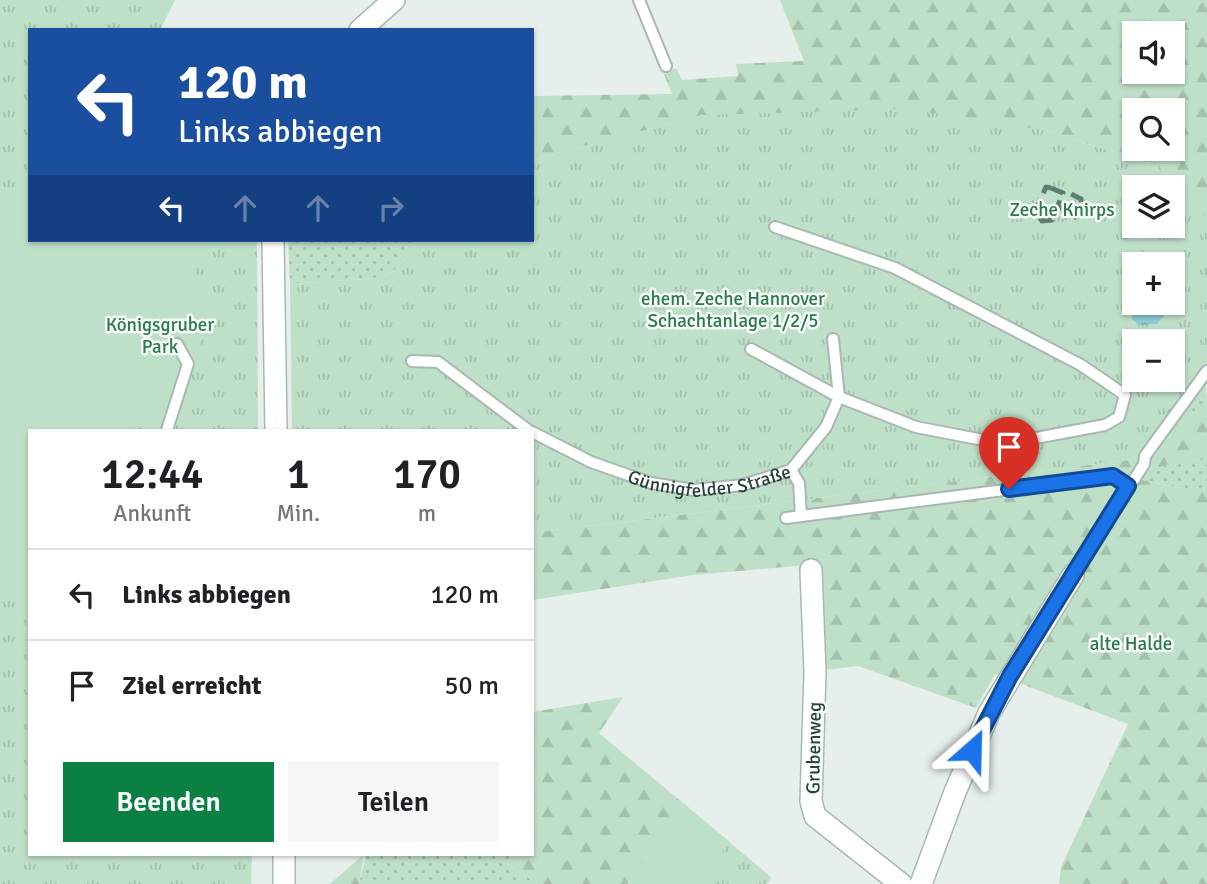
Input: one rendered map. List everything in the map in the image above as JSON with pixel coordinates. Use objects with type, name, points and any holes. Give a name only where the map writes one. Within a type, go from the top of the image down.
[{"type":"street","points":[[362,28],[394,0]]},
{"type":"street","points":[[273,242],[276,429]]},
{"type":"street","name":"Grubenweg","points":[[811,570],[815,672],[811,801],[815,816],[901,884]]},
{"type":"street","points":[[921,884],[955,792],[989,713],[1073,575]]},
{"type":"street","points":[[284,856],[284,884]]},
{"type":"lane","points":[[639,0],[666,66]]},
{"type":"lane","points":[[751,349],[839,397],[916,427],[1004,444],[1105,425],[1119,417],[1125,395],[1050,348],[895,268],[775,227]]},
{"type":"lane","points":[[833,339],[839,397]]},
{"type":"lane","points":[[167,429],[188,365],[177,344]]},
{"type":"lane","name":"Günnigfelder Straße","points":[[412,361],[438,362],[527,429]]},
{"type":"lane","points":[[1073,575],[1144,464],[1145,456],[1207,371]]},
{"type":"lane","name":"Günnigfelder Straße","points":[[534,433],[591,462],[651,484],[694,490],[743,485],[792,470],[826,427],[839,397]]},
{"type":"lane","points":[[792,470],[799,483],[801,516]]},
{"type":"lane","points":[[786,518],[1113,476],[1128,486]]},
{"type":"green space","name":"Königsgruber Park","points":[[0,0],[175,0],[161,28],[28,28],[28,242],[257,242],[258,429],[28,429],[28,856],[252,856],[251,884],[0,884]]},
{"type":"green space","points":[[780,0],[1207,0],[1207,219],[1185,194],[1185,175],[1168,175],[1161,167],[1142,161],[1185,161],[1185,98],[1122,98],[1122,155],[1044,130],[703,115],[534,159],[534,96],[672,94],[664,74],[676,68],[682,80],[738,76],[736,64],[804,61]]},
{"type":"green space","name":"ehem. Zeche Hannover Schachtanlage 1/2/5","points":[[905,109],[1044,130],[1122,155],[1122,161],[1142,161],[1161,167],[1168,175],[1122,175],[1122,238],[1185,238],[1185,194],[1207,219],[1207,363],[1137,459],[534,533],[534,429],[292,429],[290,284],[381,278],[394,271],[419,242],[534,242],[534,159],[703,115]]},
{"type":"green space","points":[[28,186],[28,242],[178,242],[205,291],[201,339],[171,429],[143,425],[135,429],[28,429],[28,601],[0,601],[0,191]]},
{"type":"green space","points":[[288,242],[419,242],[394,271],[381,278],[290,284]]},
{"type":"green space","points":[[1205,365],[1207,406],[1178,420],[1142,450],[1185,392]]},
{"type":"green space","name":"alte Halde","points":[[1207,406],[1207,458],[1137,471],[1142,480],[1207,493],[1207,884],[1059,884],[1061,867],[1128,724],[995,674],[976,708],[858,666],[825,670],[819,564],[693,575],[534,600],[534,533],[1137,459],[1178,420]]},
{"type":"green space","points":[[1207,458],[1207,493],[1142,480],[1137,471]]},
{"type":"green space","points":[[623,697],[599,733],[683,803],[628,884],[538,884],[507,864],[509,856],[534,856],[534,712]]},
{"type":"green space","points":[[683,803],[772,878],[767,884],[628,884]]},
{"type":"green space","points":[[683,803],[730,842],[698,884],[628,884]]},
{"type":"green space","points":[[362,856],[364,856],[359,884],[330,884]]},
{"type":"green space","points":[[366,856],[509,856],[507,864],[538,884],[359,884]]},
{"type":"water","points":[[1132,315],[1164,315],[1157,324],[1139,325],[1132,319]]},
{"type":"railway","points":[[1046,187],[1051,188],[1063,193],[1052,220],[1042,221],[1035,212],[1046,187]]},
{"type":"railway","points":[[1061,205],[1066,217],[1072,219],[1082,213],[1081,199],[1071,194],[1065,197]]},
{"type":"route","points":[[972,750],[1010,676],[1128,486],[1113,476],[1009,489]]},
{"type":"park label","name":"Zeche Knirps","points":[[1062,209]]}]
